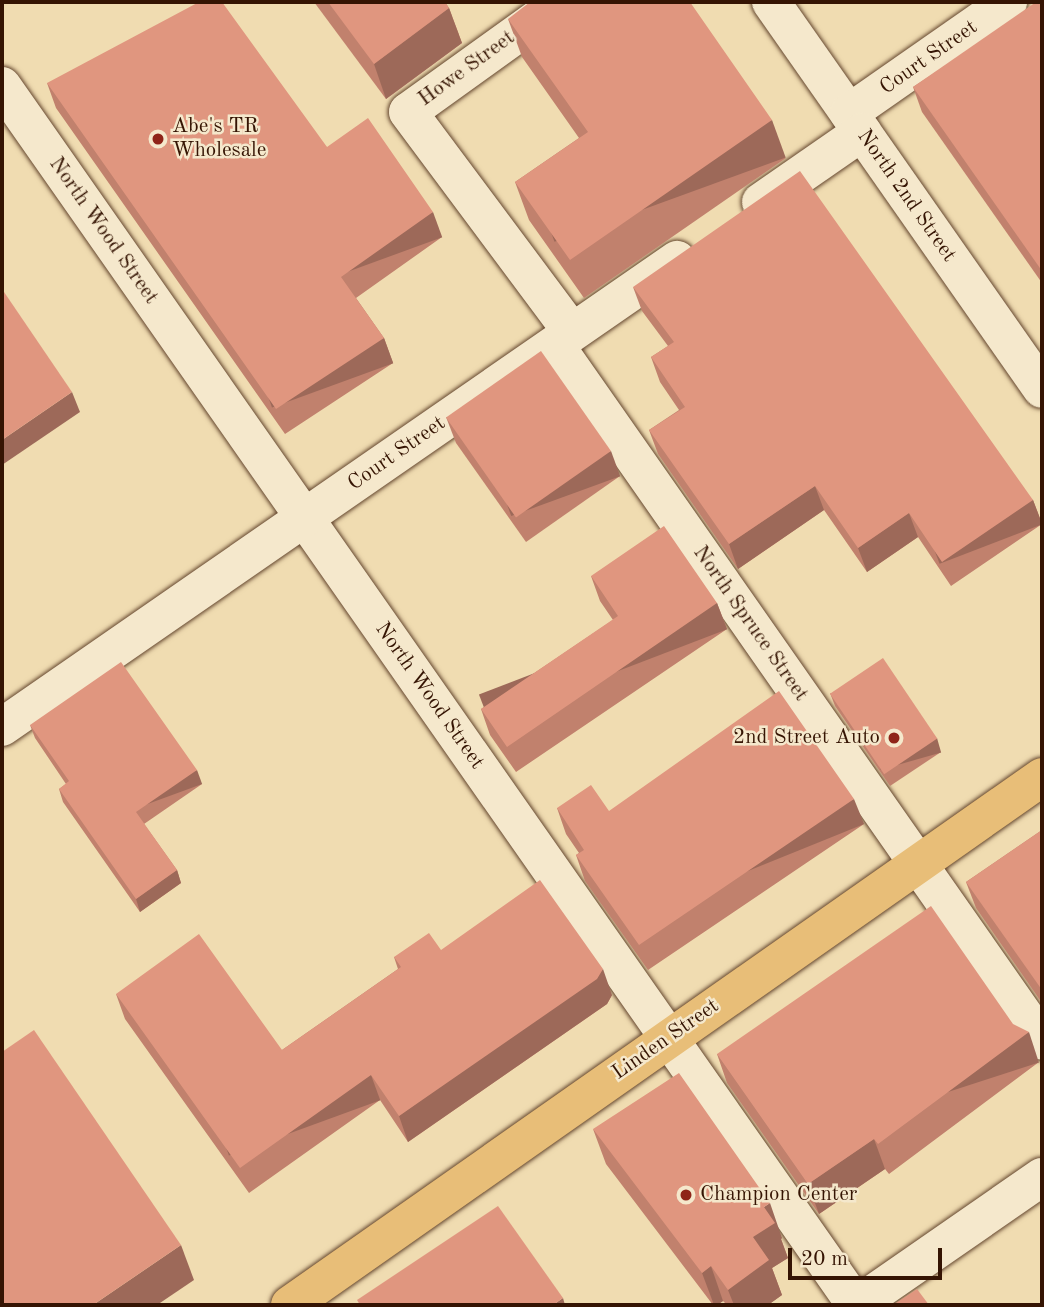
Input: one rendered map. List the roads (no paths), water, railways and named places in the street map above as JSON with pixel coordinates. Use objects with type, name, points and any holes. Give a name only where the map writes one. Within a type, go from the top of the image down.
[{"type":"main road","name":"Linden Street","points":[[290,1305],[1042,777]]},
{"type":"street","name":"Howe Street","points":[[408,112],[561,2]]},
{"type":"street","name":"North 2nd Street","points":[[771,2],[1042,389]]},
{"type":"street","name":"Court Street","points":[[2,727],[721,229],[1008,2]]},
{"type":"street","name":"North Wood Street","points":[[2,86],[857,1305]]},
{"type":"street","name":"North Spruce Street","points":[[408,112],[918,864],[1042,1041]]},
{"type":"street","points":[[857,1305],[1042,1177]]},
{"type":"place","name":"Abe's TR Wholesale","points":[[158,139]]},
{"type":"place","name":"2nd Street Auto","points":[[894,738]]},
{"type":"place","name":"Champion Center","points":[[686,1195]]}]
